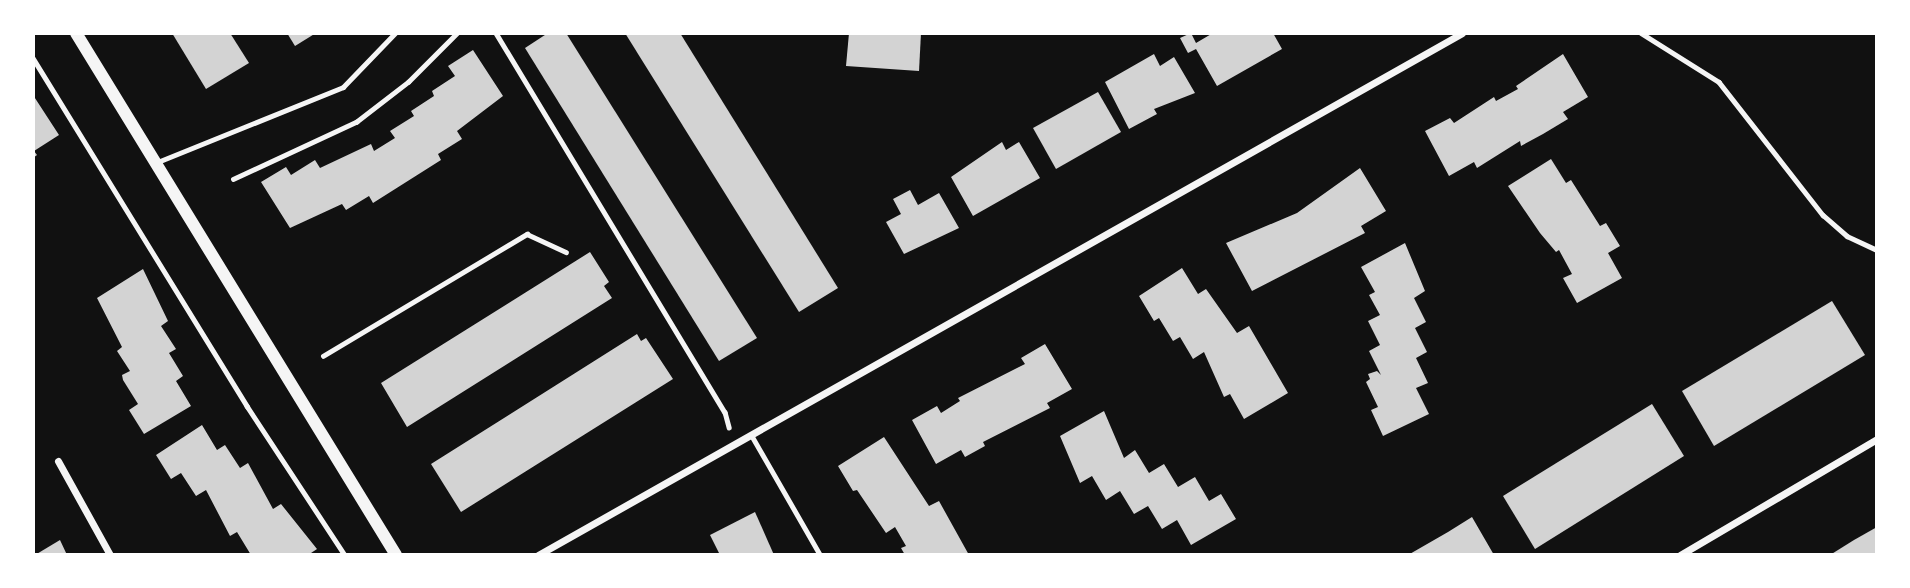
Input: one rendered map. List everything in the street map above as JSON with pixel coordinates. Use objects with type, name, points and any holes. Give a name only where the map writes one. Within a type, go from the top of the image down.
[{"type":"street","points":[[76,33],[396,555]]},
{"type":"street","points":[[538,555],[1462,33]]},
{"type":"street","points":[[1680,555],[1877,439]]},
{"type":"street","points":[[58,461],[110,555]]},
{"type":"lane","points":[[155,163],[343,86],[395,33]]},
{"type":"lane","points":[[751,435],[820,555]]},
{"type":"path","points":[[233,179],[356,122],[408,82],[457,33]]},
{"type":"path","points":[[496,33],[531,99],[725,412],[734,445]]},
{"type":"path","points":[[1641,33],[1719,82],[1823,215],[1847,236],[1877,250]]},
{"type":"path","points":[[33,58],[247,406],[345,555]]},
{"type":"path","points":[[323,356],[527,234],[566,252]]},
{"type":"building","points":[[172,33],[230,33],[249,63],[206,89]]},
{"type":"building","points":[[287,33],[316,33],[295,46]]},
{"type":"building","points":[[548,33],[566,33],[757,338],[719,361],[525,48]]},
{"type":"building","points":[[625,33],[680,33],[838,288],[799,312]]},
{"type":"building","points":[[849,33],[921,33],[919,71],[846,66]]},
{"type":"building","points":[[1191,33],[1196,43],[1213,33],[1273,33],[1282,49],[1217,86],[1196,49],[1188,53],[1180,38]]},
{"type":"building","points":[[473,50],[503,96],[457,131],[462,139],[438,154],[441,160],[373,203],[369,196],[346,210],[342,204],[290,228],[261,182],[286,167],[291,175],[315,160],[320,168],[371,144],[374,151],[395,138],[390,131],[414,116],[411,111],[434,96],[432,91],[455,76],[448,66]]},
{"type":"building","points":[[1154,54],[1160,66],[1174,57],[1195,93],[1154,109],[1157,114],[1129,129],[1105,82]]},
{"type":"building","points":[[1563,54],[1588,97],[1563,112],[1568,119],[1521,146],[1520,141],[1477,168],[1474,162],[1449,176],[1425,131],[1450,118],[1454,123],[1494,97],[1496,101],[1518,89],[1516,86]]},
{"type":"building","points":[[1098,92],[1121,132],[1056,169],[1033,128]]},
{"type":"building","points":[[33,95],[59,135],[34,151],[37,155],[33,158]]},
{"type":"building","points":[[1002,142],[1006,150],[1019,142],[1040,178],[973,216],[951,177]]},
{"type":"building","points":[[1551,159],[1566,183],[1571,180],[1600,226],[1606,223],[1620,246],[1608,253],[1622,278],[1577,303],[1563,278],[1572,274],[1559,250],[1556,252],[1540,233],[1508,186]]},
{"type":"building","points":[[1360,168],[1386,211],[1361,226],[1365,233],[1252,291],[1226,243],[1297,213]]},
{"type":"building","points":[[910,190],[918,205],[939,193],[959,228],[904,254],[886,222],[901,214],[893,199]]},
{"type":"building","points":[[1405,243],[1425,291],[1414,298],[1426,322],[1415,328],[1427,352],[1416,358],[1428,383],[1416,388],[1429,414],[1383,436],[1371,410],[1378,407],[1366,382],[1370,379],[1368,374],[1377,371],[1381,375],[1369,351],[1380,345],[1368,321],[1380,315],[1369,295],[1375,292],[1361,267]]},
{"type":"building","points":[[590,252],[609,282],[604,286],[612,298],[407,427],[381,383]]},
{"type":"building","points":[[1182,268],[1198,294],[1206,289],[1237,333],[1249,326],[1288,393],[1244,419],[1230,394],[1224,397],[1204,352],[1193,359],[1180,337],[1173,341],[1159,318],[1154,321],[1139,296]]},
{"type":"building","points":[[143,269],[168,321],[161,326],[176,349],[169,353],[183,376],[176,381],[191,406],[144,434],[129,410],[138,404],[123,380],[122,375],[130,371],[117,351],[122,347],[97,298]]},
{"type":"building","points":[[1832,301],[1865,355],[1714,446],[1682,391]]},
{"type":"building","points":[[637,334],[641,341],[646,338],[673,379],[461,512],[431,464]]},
{"type":"building","points":[[1045,344],[1072,389],[1047,403],[1050,408],[983,442],[985,446],[965,457],[961,450],[936,464],[912,420],[937,406],[941,413],[960,401],[958,398],[1025,364],[1021,358]]},
{"type":"building","points":[[1652,404],[1684,456],[1535,549],[1503,496]]},
{"type":"building","points":[[1104,411],[1124,458],[1135,450],[1149,473],[1164,464],[1178,487],[1195,477],[1209,501],[1221,494],[1236,519],[1191,545],[1177,520],[1162,529],[1148,506],[1134,514],[1120,491],[1106,500],[1092,476],[1080,483],[1060,436]]},
{"type":"building","points":[[202,425],[217,450],[225,445],[240,468],[248,463],[273,509],[281,504],[317,549],[308,555],[251,555],[237,532],[230,536],[206,490],[196,496],[181,473],[171,479],[156,455]]},
{"type":"building","points":[[884,437],[929,506],[939,501],[969,555],[905,555],[901,548],[906,546],[895,527],[886,533],[857,490],[853,491],[838,466]]},
{"type":"building","points":[[755,512],[774,555],[720,555],[710,535]]},
{"type":"building","points":[[1472,517],[1494,555],[1408,555],[1448,532]]},
{"type":"building","points":[[1877,527],[1877,555],[1830,555],[1854,540]]},
{"type":"building","points":[[60,540],[67,555],[35,555]]}]
